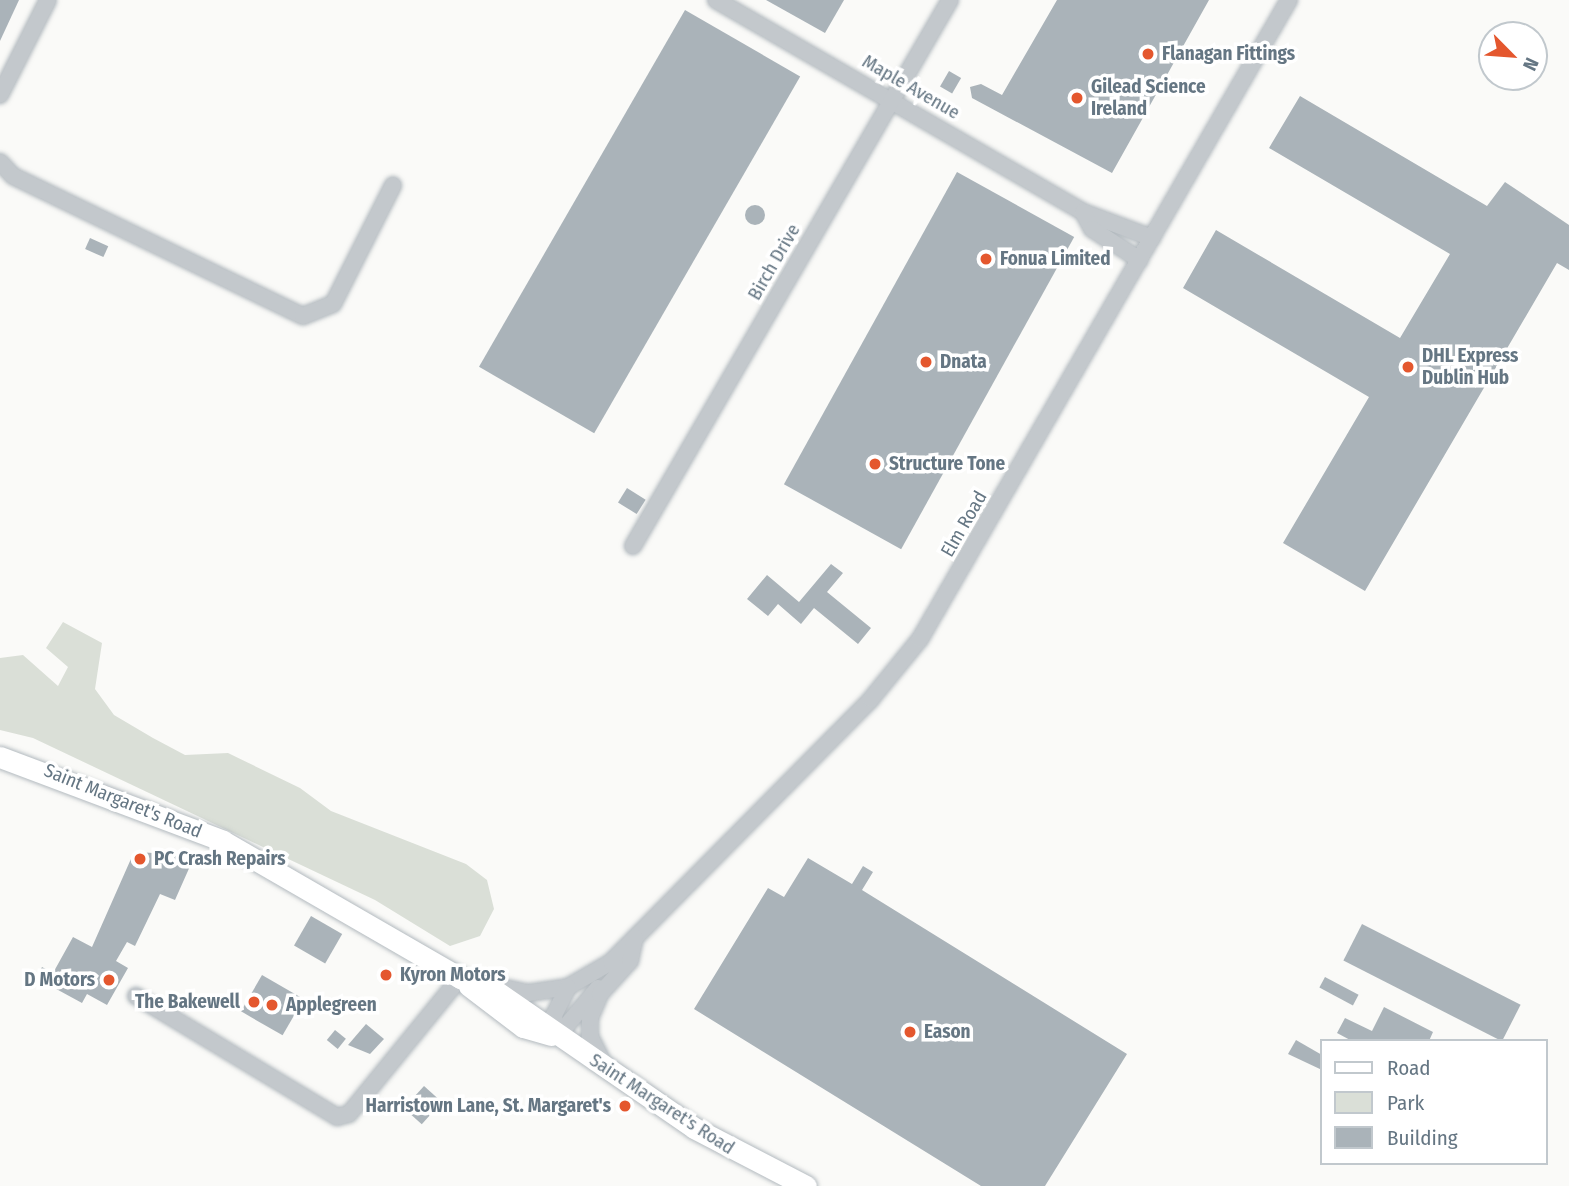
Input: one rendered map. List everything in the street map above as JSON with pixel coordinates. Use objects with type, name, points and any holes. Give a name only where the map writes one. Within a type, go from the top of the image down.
[{"type":"main road","name":"Saint Margaret's Road","points":[[0,757],[223,841],[460,978],[523,1027],[557,1037],[694,1128],[806,1186]]},
{"type":"street","points":[[0,95],[48,0]]},
{"type":"street","name":"Maple Avenue","points":[[716,0],[893,99],[1083,212],[1152,238]]},
{"type":"street","name":"Birch Drive","points":[[634,546],[950,0]]},
{"type":"street","name":"Elm Road","points":[[557,1037],[611,962],[871,699],[920,639],[1289,0]]},
{"type":"street","points":[[0,162],[13,176],[303,316],[333,304],[393,185]]},
{"type":"street","name":"Maple Avenue","points":[[1083,212],[1093,229],[1140,260]]},
{"type":"street","name":"Elm Road","points":[[607,1068],[590,1036],[590,1018],[600,994],[630,961],[636,936]]},
{"type":"street","name":"Elm Road","points":[[460,978],[528,993],[568,987],[611,962]]},
{"type":"street","points":[[136,996],[337,1117],[349,1114],[460,978]]},
{"type":"street","points":[[557,1037],[554,1015],[568,987]]},
{"type":"green space","points":[[63,622],[102,643],[95,689],[114,715],[185,755],[228,753],[300,788],[331,811],[466,864],[487,880],[494,909],[480,936],[450,946],[375,900],[33,738],[0,730],[0,658],[23,655],[58,686],[68,667],[46,648]]},
{"type":"building","points":[[0,0],[19,0],[0,41]]},
{"type":"building","points":[[766,0],[844,0],[825,33]]},
{"type":"building","points":[[1057,0],[1209,0],[1112,173],[972,98],[970,87],[981,84],[1002,95]]},
{"type":"building","points":[[685,10],[800,76],[594,433],[479,367]]},
{"type":"building","points":[[949,71],[961,78],[952,94],[940,87]]},
{"type":"building","name":"DHL Express Dublin Hub","points":[[1300,96],[1487,206],[1505,182],[1569,225],[1569,270],[1557,263],[1365,591],[1283,543],[1369,397],[1183,288],[1216,230],[1400,338],[1450,254],[1269,148]]},
{"type":"building","points":[[957,172],[1074,237],[901,549],[784,484]]},
{"type":"building","points":[[755,205],[762,208],[765,215],[762,222],[755,225],[748,222],[745,215],[748,208]]},
{"type":"building","points":[[90,238],[108,246],[103,257],[85,249]]},
{"type":"building","points":[[627,488],[646,500],[637,514],[618,502]]},
{"type":"building","points":[[831,564],[843,573],[827,592],[871,628],[858,644],[814,608],[801,624],[778,604],[768,616],[747,599],[767,575],[799,602]]},
{"type":"building","points":[[134,852],[195,855],[175,900],[160,894],[135,946],[127,942],[116,961],[128,968],[107,1005],[87,994],[82,1003],[36,978],[42,967],[53,973],[73,937],[92,947]]},
{"type":"building","name":"Eason","points":[[808,858],[852,884],[863,866],[873,872],[862,890],[1127,1054],[1045,1186],[981,1186],[694,1009],[768,888],[784,897]]},
{"type":"building","points":[[311,916],[342,934],[325,963],[294,945]]},
{"type":"building","points":[[1362,924],[1521,1005],[1503,1039],[1497,1039],[1343,961]]},
{"type":"building","name":"Applegreen","points":[[262,975],[304,999],[283,1035],[241,1011]]},
{"type":"building","points":[[1325,977],[1359,995],[1353,1005],[1319,988]]},
{"type":"building","points":[[1384,1007],[1433,1032],[1430,1039],[1348,1039],[1337,1033],[1345,1018],[1372,1031]]},
{"type":"building","points":[[366,1024],[384,1039],[370,1054],[348,1045]]},
{"type":"building","points":[[335,1030],[346,1039],[338,1049],[327,1040]]},
{"type":"building","points":[[1296,1040],[1320,1054],[1320,1069],[1288,1054]]},
{"type":"building","points":[[424,1086],[442,1102],[422,1124],[404,1108]]},
{"type":"place","name":"Flanagan Fittings","points":[[1148,54]]},
{"type":"place","name":"Gilead Science Ireland","points":[[1077,98]]},
{"type":"place","name":"Fonua Limited","points":[[986,259]]},
{"type":"place","name":"Dnata","points":[[926,362]]},
{"type":"place","name":"DHL Express Dublin Hub","points":[[1408,367]]},
{"type":"place","name":"Structure Tone","points":[[875,464]]},
{"type":"place","name":"PC Crash Repairs","points":[[140,859]]},
{"type":"place","name":"Kyron Motors","points":[[386,975]]},
{"type":"place","name":"D Motors","points":[[109,980]]},
{"type":"place","name":"The Bakewell","points":[[254,1002]]},
{"type":"place","name":"Applegreen","points":[[272,1005]]},
{"type":"place","name":"Eason","points":[[910,1032]]},
{"type":"place","name":"Harristown Lane, St. Margaret's","points":[[625,1106]]}]
